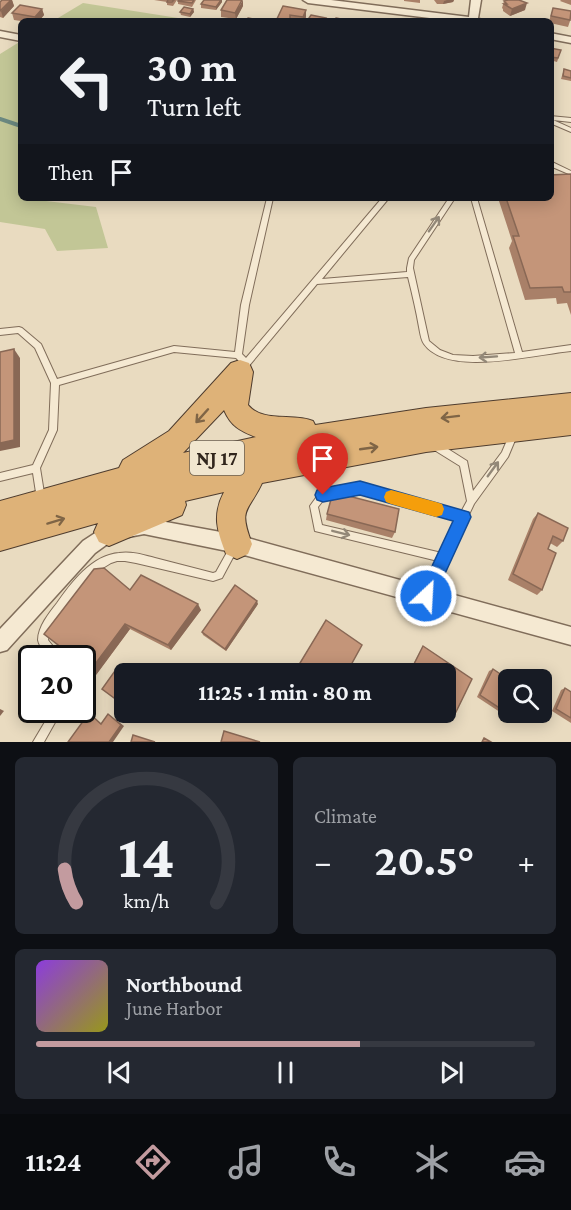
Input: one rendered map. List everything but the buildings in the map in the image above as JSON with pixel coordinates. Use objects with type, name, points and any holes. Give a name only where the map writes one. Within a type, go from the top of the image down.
[{"type":"highway","points":[[242,363],[233,392],[235,409],[246,421],[264,428],[351,430]]},
{"type":"highway","points":[[85,491],[147,463],[177,442],[203,416],[242,363]]},
{"type":"highway","name":"NJ 17","points":[[17,508],[235,454],[351,430],[571,404]]},
{"type":"highway","name":"NJ 17","points":[[0,537],[164,491],[256,475],[357,450],[571,423]]},
{"type":"highway","points":[[109,532],[150,512],[256,475]]},
{"type":"highway","points":[[237,544],[228,516],[231,505],[256,475]]},
{"type":"street","points":[[308,0],[460,18]]},
{"type":"street","points":[[475,18],[477,0]]},
{"type":"street","points":[[0,34],[18,37]]},
{"type":"street","points":[[554,37],[571,40]]},
{"type":"street","points":[[0,643],[71,564],[109,532],[144,526],[237,544],[571,636]]},
{"type":"lane","points":[[554,120],[571,120]]},
{"type":"lane","points":[[554,122],[571,130]]},
{"type":"lane","points":[[554,165],[571,172]]},
{"type":"lane","points":[[242,363],[245,305],[269,201]]},
{"type":"lane","points":[[242,363],[383,201]]},
{"type":"lane","points":[[450,201],[413,254],[411,274],[426,342],[431,350],[444,357],[460,360],[546,353],[571,348]]},
{"type":"lane","points":[[475,201],[519,355]]},
{"type":"lane","points":[[315,282],[411,274]]},
{"type":"lane","points":[[0,332],[19,330],[38,346],[55,383],[53,430],[17,508]]},
{"type":"lane","points":[[55,383],[174,350],[242,363]]},
{"type":"lane","points":[[426,596],[471,501],[505,454],[517,428]]},
{"type":"lane","points":[[425,440],[464,464],[471,501]]},
{"type":"lane","points":[[0,477],[36,468]]},
{"type":"lane","points":[[444,558],[318,528],[314,506],[323,495],[360,488],[464,517]]},
{"type":"lane","points":[[46,645],[43,641],[44,630],[68,595],[101,564],[118,557],[137,558],[213,577],[219,575],[237,544]]},
{"type":"lane","points":[[38,742],[49,723]]},
{"type":"green space","points":[[83,3],[178,18],[58,18]]},
{"type":"green space","points":[[18,43],[18,201],[46,201],[96,207],[108,248],[57,251],[45,229],[0,222],[0,54]]},
{"type":"waterway","points":[[0,119],[18,125]]},
{"type":"slow traffic","points":[[391,497],[436,509]]},
{"type":"route","points":[[323,495],[360,488],[464,517],[426,596]]}]
